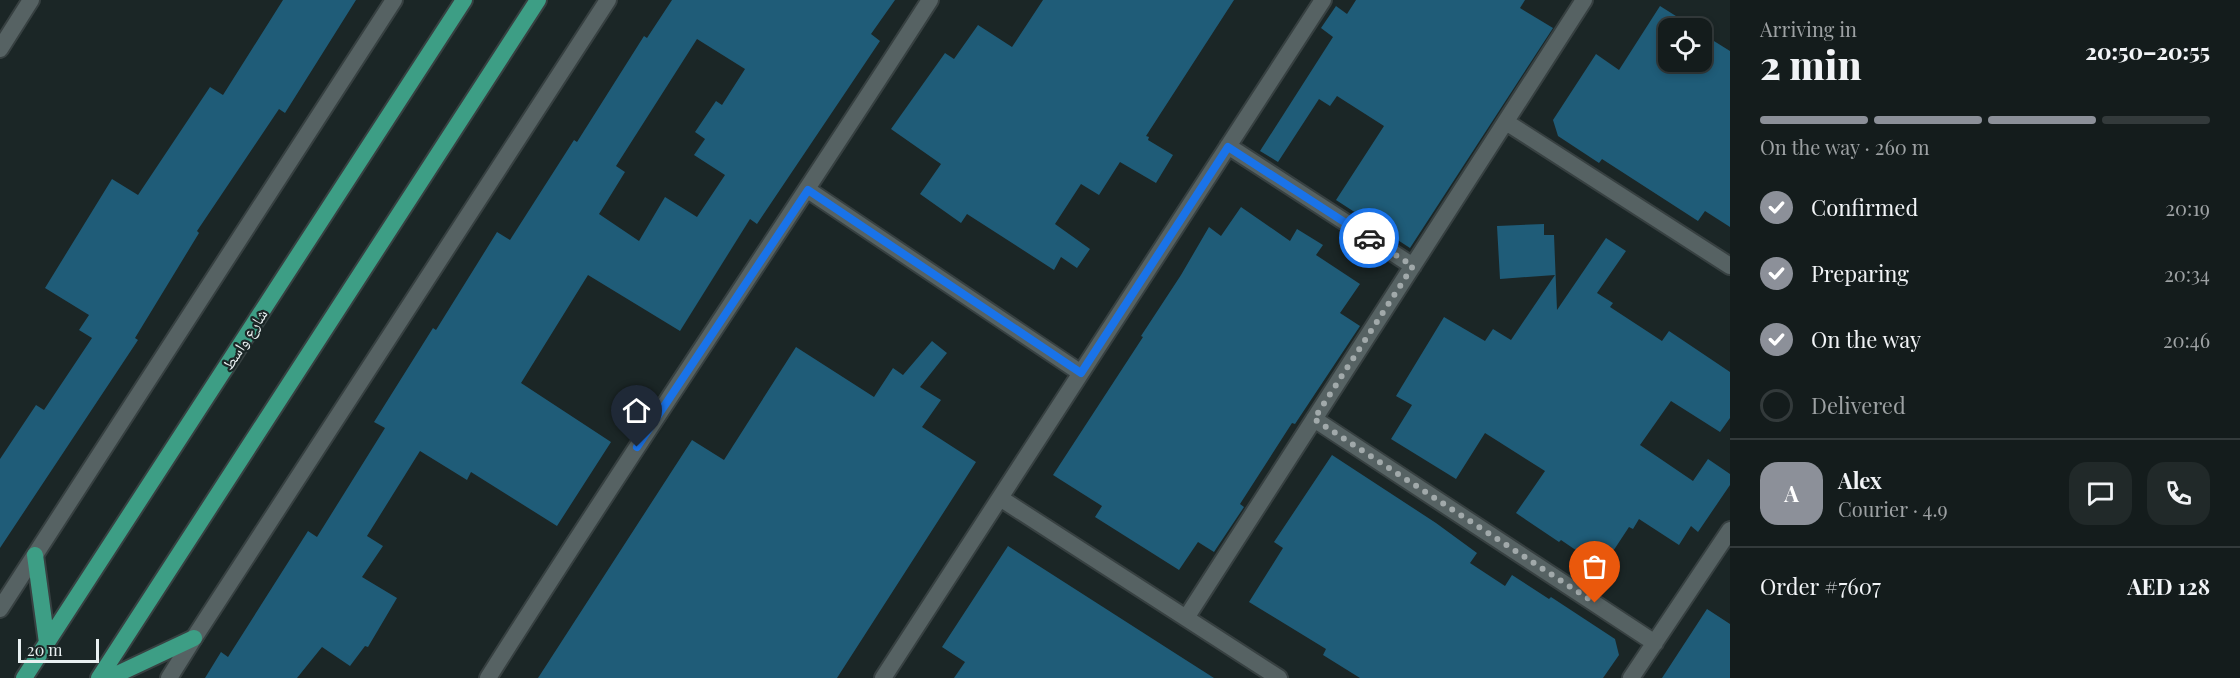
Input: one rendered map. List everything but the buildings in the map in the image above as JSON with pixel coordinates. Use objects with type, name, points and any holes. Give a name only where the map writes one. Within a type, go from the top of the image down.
[{"type":"main road","name":"شارع واسط","points":[[24,678],[464,0]]},
{"type":"main road","points":[[99,678],[538,0]]},
{"type":"main road","points":[[35,555],[47,643]]},
{"type":"main road","points":[[109,678],[194,638]]},
{"type":"street","points":[[0,49],[31,0]]},
{"type":"street","points":[[0,609],[394,0]]},
{"type":"street","points":[[170,678],[608,0]]},
{"type":"street","points":[[488,678],[930,0]]},
{"type":"street","points":[[884,678],[1323,0]]},
{"type":"street","points":[[1186,618],[1584,0]]},
{"type":"street","points":[[1506,122],[1730,266]]},
{"type":"street","points":[[1228,147],[1413,266]]},
{"type":"street","points":[[808,190],[1081,373]]},
{"type":"street","points":[[1314,419],[1655,643]]},
{"type":"street","points":[[1000,498],[1279,678]]},
{"type":"street","points":[[1631,678],[1730,530]]},
{"type":"way so far","points":[[1369,238],[1413,266],[1314,419],[1595,603]]},
{"type":"route","points":[[637,447],[808,190],[1081,373],[1228,147],[1369,238]]}]
